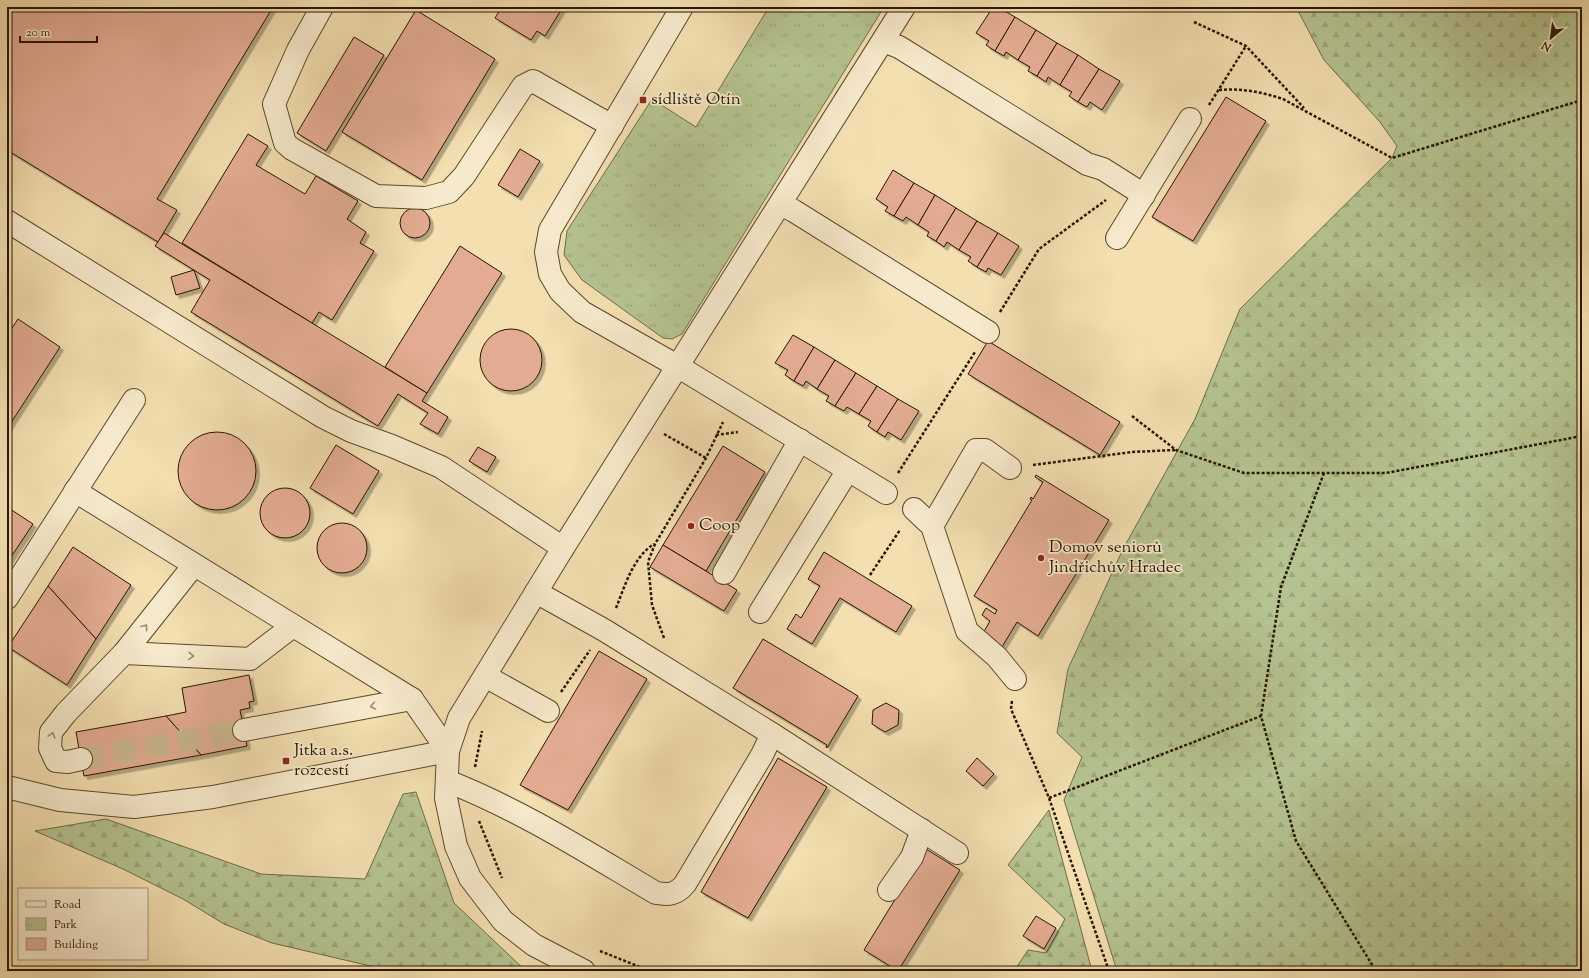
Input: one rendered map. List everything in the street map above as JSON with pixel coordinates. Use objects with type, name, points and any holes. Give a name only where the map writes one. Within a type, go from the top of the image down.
[{"type":"street","points":[[322,7],[298,50],[274,104],[285,143],[292,150],[376,196],[426,198],[449,192],[464,176],[523,86],[533,81],[612,126]]},
{"type":"street","points":[[584,971],[534,945],[504,920],[483,897],[470,878],[456,846],[446,798],[448,751],[459,718],[563,548],[781,204],[891,44],[904,7]]},
{"type":"street","points":[[673,10],[612,126],[550,230],[546,252],[550,274],[560,291],[582,312],[679,367],[886,492]]},
{"type":"street","points":[[891,44],[1087,164],[1103,169],[1135,190]]},
{"type":"street","points":[[1117,238],[1135,190],[1190,120]]},
{"type":"street","points":[[781,204],[988,332]]},
{"type":"street","points":[[7,221],[323,417],[351,431],[392,446],[441,467],[563,548]]},
{"type":"street","points":[[7,598],[134,400]]},
{"type":"street","points":[[724,573],[800,440]]},
{"type":"street","points":[[932,526],[976,450],[985,450],[1010,468]]},
{"type":"street","points":[[760,612],[848,470]]},
{"type":"street","points":[[76,491],[412,699],[448,751]]},
{"type":"street","points":[[914,509],[932,526],[967,631],[997,657],[1015,679]]},
{"type":"street","points":[[81,759],[68,762],[56,761],[50,748],[51,732],[66,713],[124,653],[194,565]]},
{"type":"street","points":[[536,592],[604,630],[772,734],[957,853]]},
{"type":"street","points":[[124,653],[250,659],[293,626]]},
{"type":"street","points":[[485,676],[548,712]]},
{"type":"street","points":[[244,730],[412,699]]},
{"type":"street","points":[[447,781],[482,795],[526,817],[656,893],[671,895],[681,889],[762,755],[772,734]]},
{"type":"street","points":[[7,788],[60,800],[134,808],[214,797],[448,751]]},
{"type":"street","points":[[889,890],[912,857],[922,830]]},
{"type":"path","points":[[1194,22],[1246,46],[1306,110]]},
{"type":"path","points":[[1246,46],[1218,90],[1232,89],[1268,94],[1306,110],[1392,158],[1582,100]]},
{"type":"path","points":[[886,492],[1039,249],[1135,190]]},
{"type":"path","points":[[1132,416],[1176,450],[1244,473],[1386,473],[1582,436]]},
{"type":"path","points":[[662,432],[706,458]]},
{"type":"path","points":[[678,676],[674,656],[662,632],[652,606],[648,562],[655,544],[706,458],[715,436]]},
{"type":"path","points":[[1010,468],[1132,452],[1176,450]]},
{"type":"path","points":[[1324,473],[1281,587],[1261,716],[1296,842],[1376,971]]},
{"type":"path","points":[[870,575],[914,509]]},
{"type":"path","points":[[615,610],[632,570],[645,550],[655,544]]},
{"type":"path","points":[[548,712],[604,630]]},
{"type":"path","points":[[1015,679],[1011,709],[1049,798],[1109,971]]},
{"type":"path","points":[[1049,798],[1261,716]]},
{"type":"path","points":[[474,771],[483,729]]},
{"type":"path","points":[[478,818],[505,883]]},
{"type":"path","points":[[593,948],[650,971]]},
{"type":"green space","points":[[769,7],[884,7],[682,334],[672,339],[663,338],[582,280],[564,255],[567,231],[652,99],[696,127]]},
{"type":"green space","points":[[1296,7],[1582,7],[1582,971],[1117,971],[1064,800],[1082,757],[1057,733],[1068,669],[1123,549],[1195,419],[1240,309],[1392,158],[1397,146],[1380,122],[1324,60]]},
{"type":"green space","points":[[416,792],[454,903],[526,971],[409,971],[379,968],[272,943],[224,924],[183,899],[123,869],[35,831],[106,819],[261,874],[365,879],[403,794]]},
{"type":"green space","points":[[1049,810],[1092,971],[1014,971],[1028,950],[1046,953],[1065,919],[1008,865]]},
{"type":"building","points":[[7,7],[273,7],[157,199],[177,210],[158,242],[7,150]]},
{"type":"building","points":[[502,7],[563,7],[545,36],[537,31],[531,40],[495,18]]},
{"type":"building","points":[[993,7],[998,7],[1015,17],[995,51],[986,45],[989,41],[976,33]]},
{"type":"building","points":[[416,10],[495,59],[422,180],[342,132]]},
{"type":"building","points":[[1015,17],[1036,30],[1018,60],[1006,52],[1004,56],[995,51]]},
{"type":"building","points":[[1036,30],[1057,43],[1037,76],[1028,71],[1030,67],[1018,60]]},
{"type":"building","points":[[354,37],[384,55],[326,151],[297,133]]},
{"type":"building","points":[[1057,43],[1078,55],[1060,85],[1048,77],[1046,82],[1037,76]]},
{"type":"building","points":[[1078,55],[1099,69],[1078,102],[1069,96],[1072,92],[1060,85]]},
{"type":"building","points":[[1099,69],[1120,81],[1102,110],[1090,102],[1087,107],[1078,102]]},
{"type":"building","points":[[1226,97],[1266,121],[1193,241],[1152,217]]},
{"type":"building","points":[[248,134],[268,146],[256,165],[305,194],[316,176],[358,201],[347,219],[366,232],[360,243],[374,251],[332,320],[319,312],[312,323],[182,243]]},
{"type":"building","points":[[520,149],[540,161],[518,197],[498,185]]},
{"type":"building","points":[[893,170],[914,183],[894,216],[885,211],[888,207],[876,199]]},
{"type":"building","points":[[914,183],[935,195],[918,225],[906,217],[903,221],[894,216]]},
{"type":"building","points":[[935,195],[956,208],[936,241],[927,236],[929,232],[918,225]]},
{"type":"building","points":[[415,208],[425,213],[430,223],[425,233],[415,238],[405,233],[400,223],[405,213]]},
{"type":"building","points":[[956,208],[977,221],[959,250],[947,242],[944,247],[936,241]]},
{"type":"building","points":[[977,221],[998,233],[977,267],[968,261],[971,257],[959,250]]},
{"type":"building","points":[[164,233],[427,393],[422,401],[448,417],[438,434],[420,424],[428,413],[398,394],[378,426],[191,312],[210,280],[155,246]]},
{"type":"building","points":[[998,233],[1019,246],[1001,275],[988,268],[986,272],[977,267]]},
{"type":"building","points":[[460,246],[502,273],[427,393],[385,367]]},
{"type":"building","points":[[194,270],[200,288],[176,295],[171,277]]},
{"type":"building","points":[[18,319],[60,347],[7,429],[7,336]]},
{"type":"building","points":[[511,329],[523,331],[533,338],[540,348],[542,360],[540,372],[533,382],[523,389],[511,391],[499,389],[489,382],[482,372],[480,360],[482,348],[489,338],[499,331]]},
{"type":"building","points":[[793,335],[814,347],[794,381],[785,375],[788,370],[775,363]]},
{"type":"building","points":[[988,341],[1120,422],[1100,455],[968,374]]},
{"type":"building","points":[[814,347],[835,360],[817,389],[806,381],[803,386],[794,381]]},
{"type":"building","points":[[835,360],[856,373],[835,406],[826,401],[829,396],[817,389]]},
{"type":"building","points":[[856,373],[877,386],[859,414],[847,407],[844,411],[835,406]]},
{"type":"building","points":[[877,386],[898,399],[877,432],[868,426],[871,421],[859,414]]},
{"type":"building","points":[[898,399],[919,411],[901,440],[888,432],[885,437],[877,432]]},
{"type":"building","points":[[217,432],[232,435],[239,439],[249,449],[253,456],[256,471],[253,486],[249,493],[239,503],[232,507],[217,510],[202,507],[195,503],[185,493],[181,486],[178,471],[181,456],[185,449],[195,439],[202,435]]},
{"type":"building","points":[[336,445],[379,471],[353,514],[310,488]]},
{"type":"building","points":[[723,446],[765,472],[706,571],[663,545]]},
{"type":"building","points":[[478,447],[496,457],[487,472],[469,461]]},
{"type":"building","name":"Domov seniorů Jindřichův Hradec","points":[[1036,475],[1109,520],[1038,636],[1017,622],[1002,647],[982,635],[990,621],[982,615],[986,608],[995,614],[997,610],[974,596],[1032,500],[1030,499],[1031,497],[1033,499],[1043,482],[1035,477]]},
{"type":"building","points":[[285,488],[299,492],[306,499],[310,513],[306,527],[299,534],[285,538],[271,534],[264,527],[260,513],[264,499],[271,492]]},
{"type":"building","points":[[7,507],[33,524],[7,563]]},
{"type":"building","points":[[342,523],[352,525],[360,530],[365,538],[367,548],[365,558],[360,566],[352,571],[342,573],[332,571],[324,566],[319,558],[317,548],[319,538],[324,530],[332,525]]},
{"type":"building","points":[[663,545],[737,590],[724,611],[650,567]]},
{"type":"building","points":[[73,547],[131,585],[96,639],[48,586]]},
{"type":"building","points":[[824,552],[912,606],[896,632],[840,598],[812,644],[787,629],[796,614],[801,618],[820,586],[808,579]]},
{"type":"building","points":[[48,586],[96,639],[67,685],[8,647]]},
{"type":"building","points":[[763,639],[858,696],[827,748],[827,745],[733,688]]},
{"type":"building","points":[[599,651],[647,679],[568,810],[520,785]]},
{"type":"building","points":[[249,675],[254,701],[249,702],[250,708],[240,710],[247,746],[201,755],[166,716],[186,712],[182,688]]},
{"type":"building","points":[[886,703],[899,710],[898,725],[885,732],[872,724],[873,710]]},
{"type":"building","points":[[166,716],[201,755],[84,776],[76,732]]},
{"type":"building","points":[[778,758],[827,787],[748,918],[701,892]]},
{"type":"building","points":[[977,758],[994,774],[983,786],[966,771]]},
{"type":"building","points":[[926,849],[960,870],[898,971],[864,950]]},
{"type":"building","points":[[1036,916],[1056,928],[1044,949],[1023,936]]},
{"type":"tunnel","points":[[81,759],[244,730]]},
{"type":"place","name":"sídliště Otín","points":[[643,100]]},
{"type":"place","name":"Coop","points":[[691,526]]},
{"type":"place","name":"Domov seniorů Jindřichův Hradec","points":[[1041,558]]},
{"type":"place","name":"Jitka a.s. rozcestí","points":[[286,761]]}]
